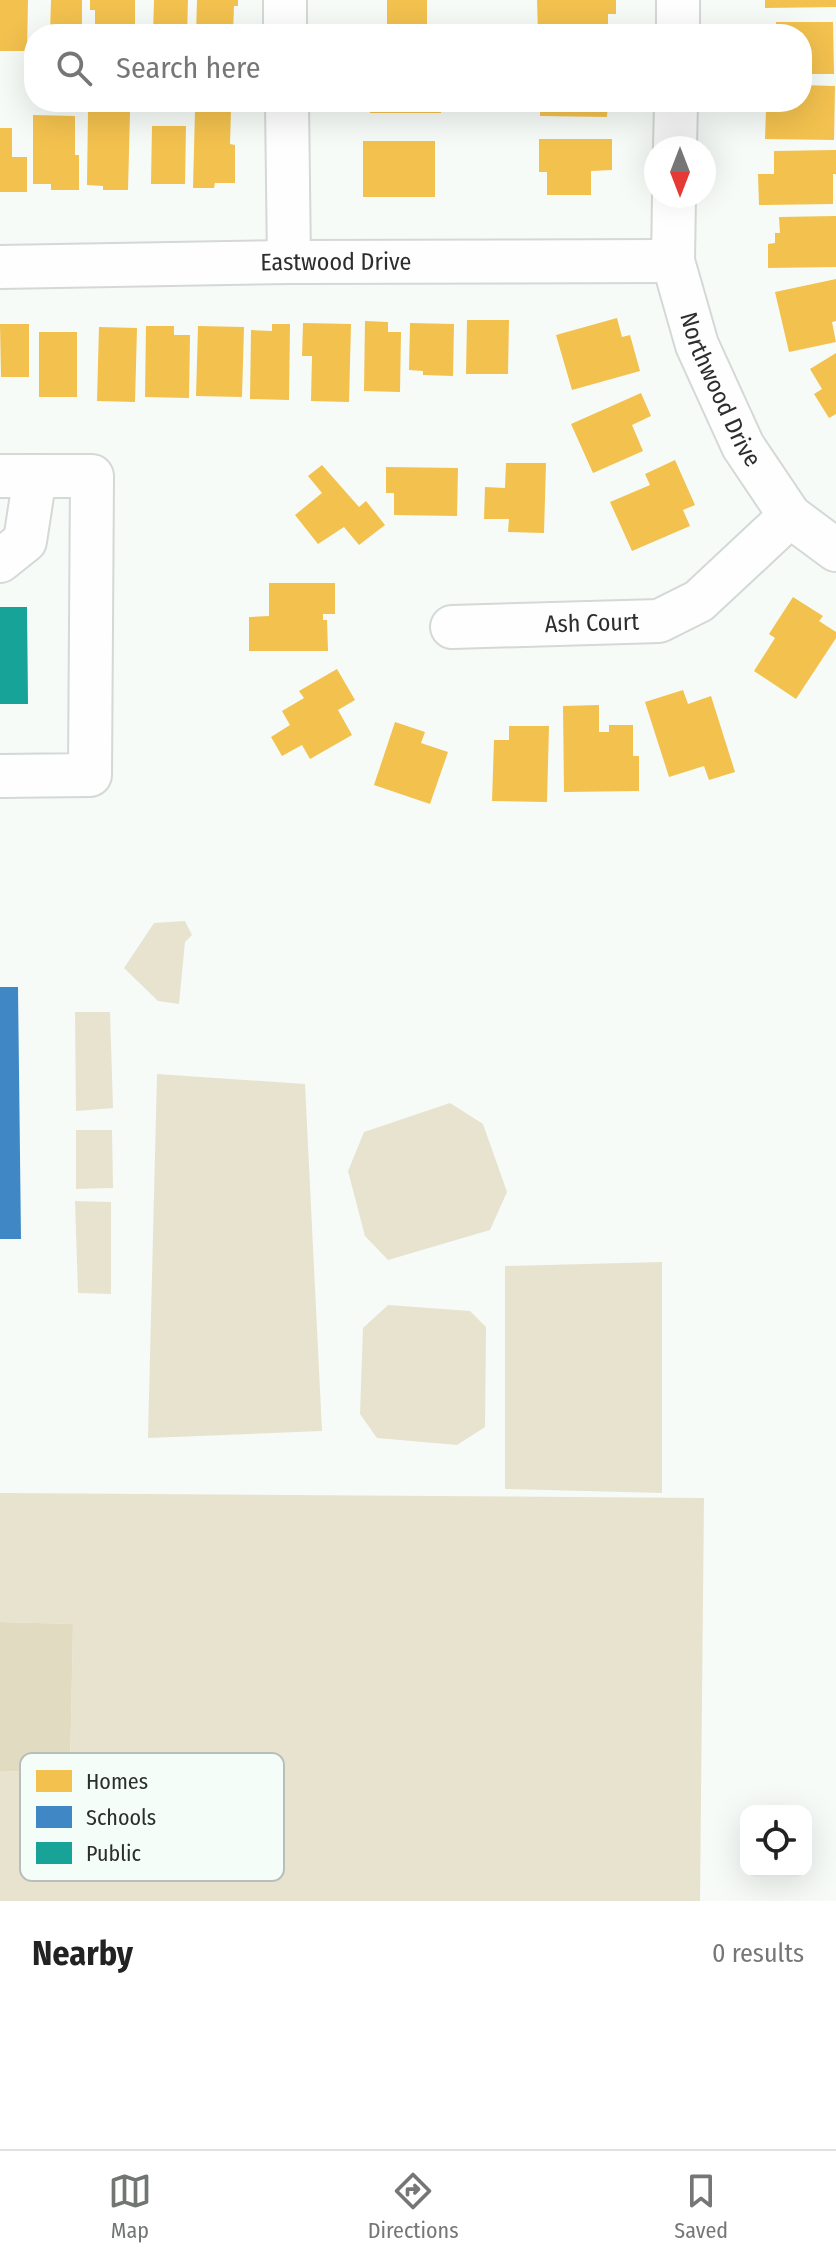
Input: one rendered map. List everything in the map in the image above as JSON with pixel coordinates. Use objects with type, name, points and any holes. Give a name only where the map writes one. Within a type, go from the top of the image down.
[{"type":"street","points":[[285,0],[285,24]]},
{"type":"street","points":[[678,0],[678,24]]},
{"type":"street","points":[[287,112],[289,262]]},
{"type":"street","points":[[675,136],[676,112]]},
{"type":"street","name":"Northwood Drive","points":[[674,208],[673,261],[697,345],[743,446],[790,516],[836,550]]},
{"type":"street","name":"Eastwood Drive","points":[[0,267],[289,262],[673,261]]},
{"type":"street","points":[[0,561],[25,541],[17,476],[92,476],[90,775],[0,776]]},
{"type":"street","name":"Ash Court","points":[[452,627],[659,621],[699,601],[790,516]]},
{"type":"shaded area","points":[[185,921],[192,935],[185,942],[179,1004],[158,1001],[124,968],[154,923]]},
{"type":"shaded area","points":[[75,1012],[110,1012],[113,1108],[76,1111]]},
{"type":"shaded area","points":[[157,1074],[305,1084],[322,1431],[148,1438]]},
{"type":"shaded area","points":[[450,1103],[483,1124],[507,1192],[490,1230],[388,1260],[365,1236],[348,1171],[364,1132]]},
{"type":"shaded area","points":[[76,1130],[112,1130],[113,1188],[76,1189]]},
{"type":"shaded area","points":[[75,1201],[111,1202],[111,1294],[78,1293]]},
{"type":"shaded area","points":[[662,1262],[662,1493],[505,1489],[505,1266]]},
{"type":"shaded area","points":[[388,1305],[470,1311],[486,1327],[485,1427],[457,1445],[377,1438],[360,1414],[363,1328]]},
{"type":"shaded area","points":[[0,1493],[704,1498],[700,1901],[0,1901],[0,1771],[20,1771],[20,1881],[284,1881],[284,1753],[70,1753],[73,1624],[0,1622]]},
{"type":"shaded area","points":[[0,1622],[73,1624],[70,1753],[20,1753],[20,1771],[0,1771]]},
{"type":"building: Homes","points":[[0,0],[28,0],[24,51],[0,51]]},
{"type":"building: Homes","points":[[51,0],[82,0],[82,24],[50,24]]},
{"type":"building: Homes","points":[[90,0],[135,0],[135,24],[95,24],[95,10],[90,10]]},
{"type":"building: Homes","points":[[154,0],[188,0],[187,24],[153,24]]},
{"type":"building: Homes","points":[[197,0],[238,0],[238,6],[234,6],[233,24],[196,24]]},
{"type":"building: Homes","points":[[387,0],[427,0],[427,24],[387,24]]},
{"type":"building: Homes","points":[[537,0],[616,0],[616,14],[608,14],[608,24],[538,24]]},
{"type":"building: Homes","points":[[765,0],[836,0],[836,7],[765,8]]},
{"type":"building: Homes","points":[[833,22],[834,74],[812,74],[812,24],[776,24]]},
{"type":"building: Homes","points":[[812,85],[835,86],[834,140],[765,139],[766,112],[812,112]]},
{"type":"building: Homes","points":[[88,112],[130,112],[128,190],[103,190],[103,186],[87,185]]},
{"type":"building: Homes","points":[[195,112],[231,112],[230,144],[235,145],[235,183],[215,183],[214,188],[193,188]]},
{"type":"building: Homes","points":[[370,112],[441,112],[441,113]]},
{"type":"building: Homes","points":[[540,112],[607,112],[607,117],[540,116]]},
{"type":"building: Homes","points":[[33,115],[75,116],[79,190],[51,190],[51,184],[33,184]]},
{"type":"building: Homes","points":[[152,126],[186,126],[185,184],[151,184]]},
{"type":"building: Homes","points":[[0,128],[12,128],[12,157],[27,157],[27,192],[0,192]]},
{"type":"building: Homes","points":[[539,139],[612,139],[612,170],[591,171],[591,195],[547,195],[547,172],[539,172]]},
{"type":"building: Homes","points":[[363,141],[435,141],[435,197],[363,197]]},
{"type":"building: Homes","points":[[836,150],[833,204],[759,205],[758,174],[774,174],[774,151]]},
{"type":"building: Homes","points":[[836,216],[836,267],[768,268],[768,244],[775,243],[775,233],[780,233],[779,217]]},
{"type":"building: Homes","points":[[836,279],[836,321],[832,322],[836,342],[789,352],[775,292]]},
{"type":"building: Homes","points":[[617,318],[622,337],[630,335],[640,371],[572,390],[556,335]]},
{"type":"building: Homes","points":[[467,320],[509,320],[508,374],[466,374]]},
{"type":"building: Homes","points":[[365,321],[388,322],[388,332],[401,332],[400,392],[364,391]]},
{"type":"building: Homes","points":[[303,323],[351,324],[349,402],[311,401],[312,356],[302,356]]},
{"type":"building: Homes","points":[[410,323],[454,324],[453,376],[423,375],[423,371],[409,370]]},
{"type":"building: Homes","points":[[0,324],[29,324],[29,377],[1,377]]},
{"type":"building: Homes","points":[[272,324],[290,324],[289,400],[250,399],[251,330],[272,331]]},
{"type":"building: Homes","points":[[146,326],[174,326],[174,335],[190,335],[189,398],[145,397]]},
{"type":"building: Homes","points":[[198,326],[244,327],[242,397],[196,396]]},
{"type":"building: Homes","points":[[99,327],[137,328],[135,402],[97,401]]},
{"type":"building: Homes","points":[[39,332],[77,332],[77,397],[39,397]]},
{"type":"building: Homes","points":[[836,353],[836,414],[829,418],[814,394],[822,389],[810,369]]},
{"type":"building: Homes","points":[[641,393],[651,416],[632,425],[643,451],[593,473],[571,424]]},
{"type":"building: Homes","points":[[675,460],[695,505],[683,510],[690,526],[632,551],[610,502],[650,485],[645,474]]},
{"type":"building: Homes","points":[[506,463],[546,463],[544,533],[508,532],[509,519],[484,519],[485,487],[505,488]]},
{"type":"building: Homes","points":[[322,465],[359,507],[366,501],[385,525],[359,545],[344,527],[318,544],[295,515],[322,493],[308,476]]},
{"type":"building: Homes","points":[[386,467],[458,468],[457,516],[394,515],[394,493],[386,493]]},
{"type":"building: Homes","points":[[269,583],[335,583],[335,614],[323,614],[323,620],[327,620],[328,651],[249,651],[249,617],[269,616]]},
{"type":"building: Homes","points":[[793,597],[823,616],[819,621],[836,632],[836,638],[796,699],[754,671],[775,638],[769,634]]},
{"type":"building: Homes","points":[[337,669],[355,700],[338,710],[352,735],[310,759],[302,745],[282,756],[271,737],[290,725],[282,711],[304,698],[299,691]]},
{"type":"building: Homes","points":[[683,690],[688,704],[711,696],[735,772],[709,780],[704,766],[669,777],[645,702]]},
{"type":"building: Homes","points":[[599,705],[599,732],[609,732],[609,725],[633,725],[633,756],[639,756],[639,791],[564,792],[563,706]]},
{"type":"building: Homes","points":[[395,722],[425,732],[421,743],[448,752],[430,804],[374,785]]},
{"type":"building: Homes","points":[[509,726],[549,726],[547,802],[492,801],[494,740],[509,740]]},
{"type":"building: Schools","points":[[0,987],[18,987],[21,1239],[0,1239]]},
{"type":"building: Public","points":[[0,607],[27,607],[28,704],[0,704]]}]
